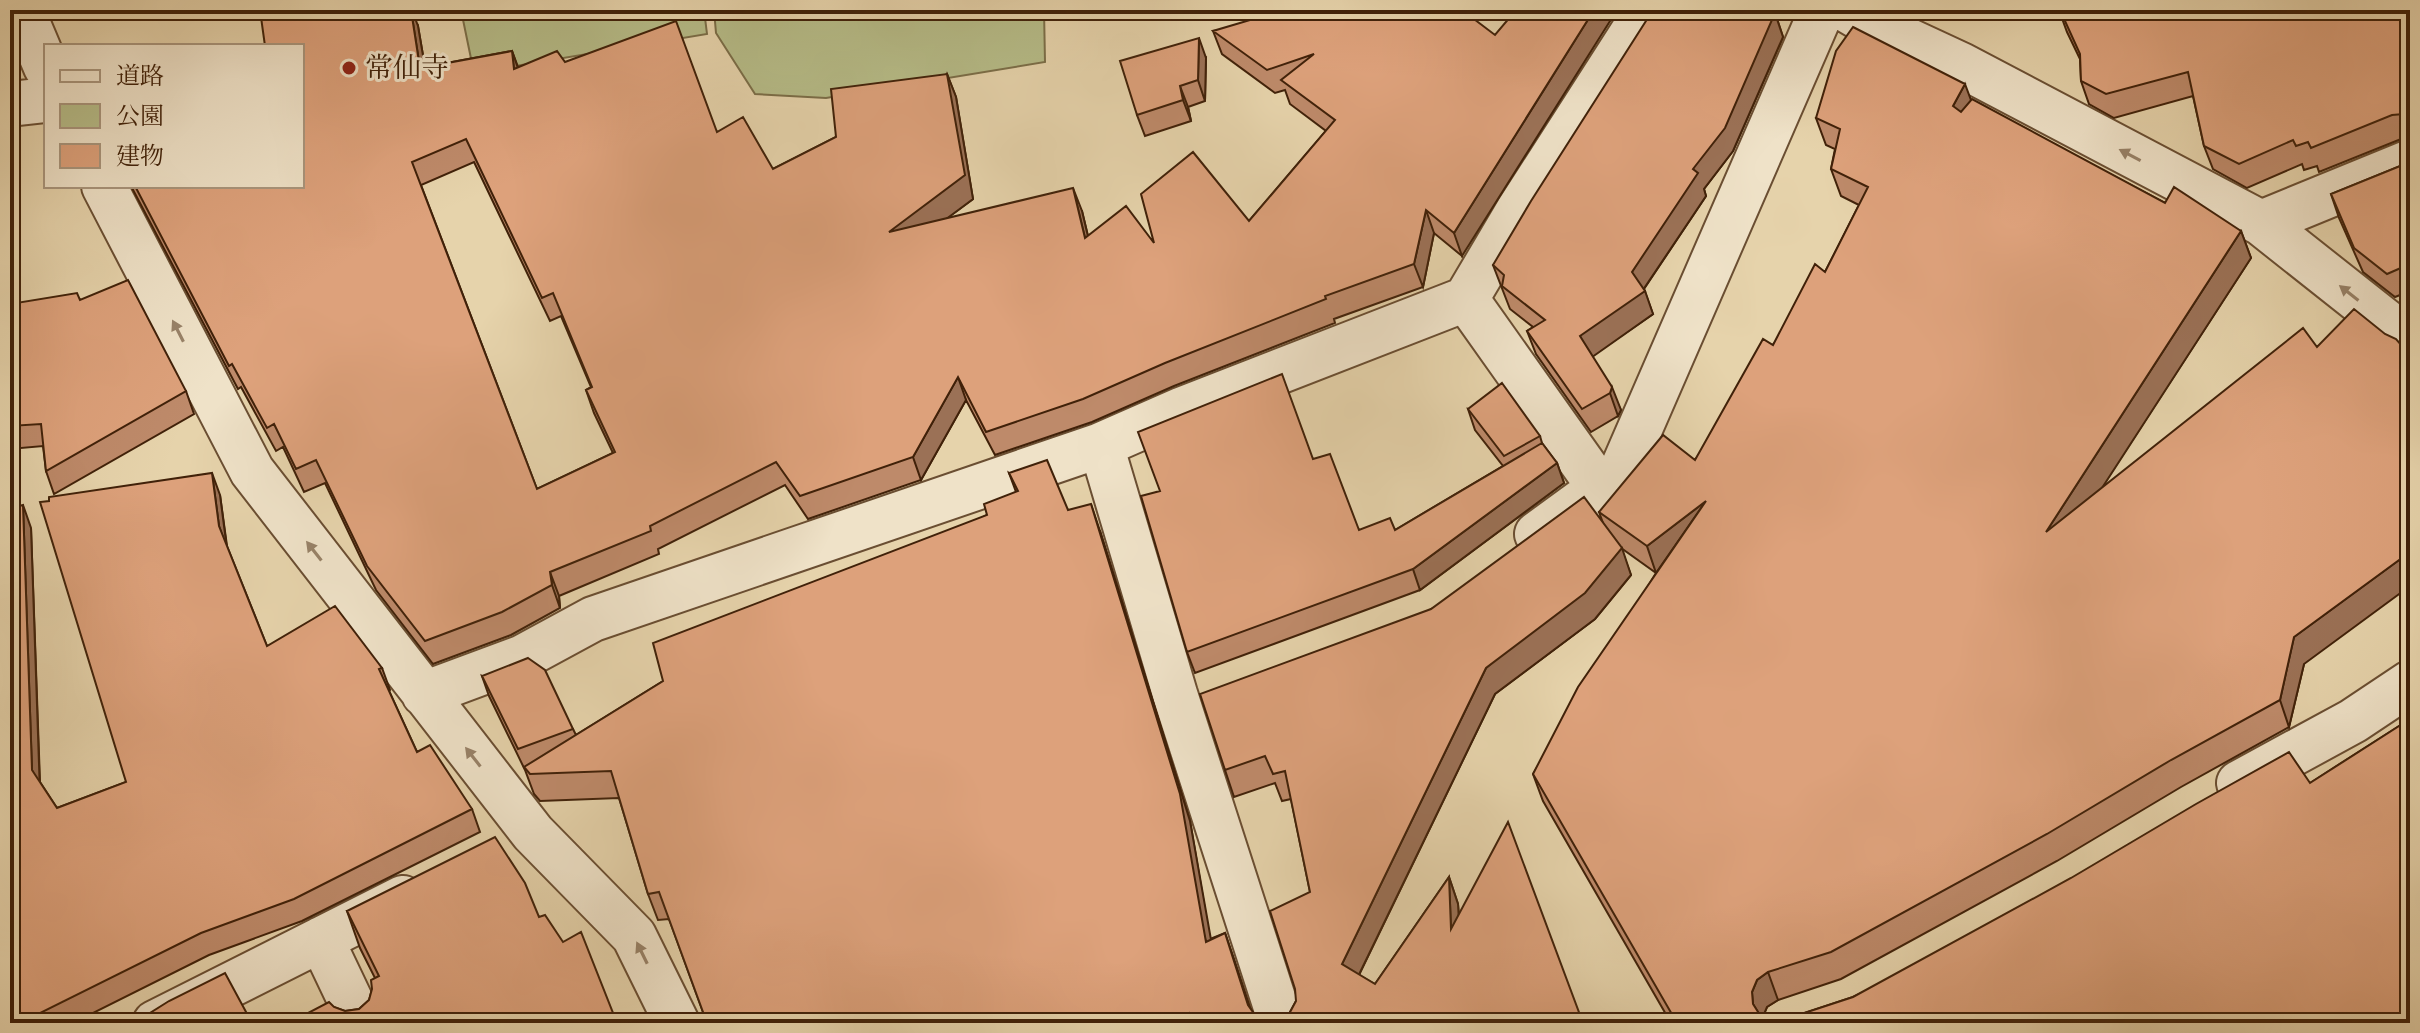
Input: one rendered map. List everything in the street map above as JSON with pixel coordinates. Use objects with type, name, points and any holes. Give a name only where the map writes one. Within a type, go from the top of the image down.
[{"type":"street","points":[[22,10],[44,62]]},
{"type":"street","points":[[424,694],[521,658],[593,619],[1101,445],[1197,403],[1466,299],[1518,211],[1647,10]]},
{"type":"street","points":[[1504,559],[1600,488],[1618,479],[1822,10]]},
{"type":"street","points":[[1859,13],[2261,223],[2410,341]]},
{"type":"street","points":[[10,104],[44,100]]},
{"type":"street","points":[[2261,223],[2410,162]]},
{"type":"street","points":[[105,188],[252,471],[533,833],[634,936],[677,1023]]},
{"type":"street","points":[[1466,299],[1600,488]]},
{"type":"street","points":[[1101,445],[1194,699],[1281,1023]]},
{"type":"street","points":[[2206,801],[2353,721],[2410,683]]},
{"type":"street","points":[[490,854],[533,833]]},
{"type":"street","points":[[155,1023],[434,882]]},
{"type":"street","points":[[321,939],[361,1023]]},
{"type":"green space","points":[[461,10],[704,10],[707,34],[474,73]]},
{"type":"green space","points":[[714,10],[1044,10],[1045,62],[826,98],[755,94],[716,33]]},
{"type":"building","points":[[260,10],[411,10],[420,68],[512,51],[514,69],[557,51],[565,62],[676,21],[717,132],[743,117],[773,169],[836,137],[831,89],[947,74],[965,175],[889,232],[1073,188],[1085,238],[1126,206],[1154,243],[1141,194],[1193,152],[1249,221],[1335,120],[1281,80],[1314,54],[1267,70],[1213,31],[1284,10],[1462,10],[1495,35],[1516,10],[1594,10],[1454,233],[1426,210],[1414,264],[1325,296],[1326,299],[1083,399],[986,432],[958,377],[913,457],[800,496],[776,462],[650,526],[651,531],[550,572],[552,585],[502,612],[425,641],[367,566],[316,460],[296,469],[274,424],[267,428],[232,364],[229,366],[136,188],[304,188],[304,44],[265,44]],"holes":[[[466,139],[542,298],[553,293],[592,387],[586,390],[615,452],[537,489],[412,162]]]},
{"type":"building","points":[[1653,10],[1770,10],[1775,13],[1725,128],[1693,169],[1698,173],[1632,272],[1645,291],[1580,336],[1612,387],[1610,393],[1582,409],[1527,331],[1545,320],[1502,286],[1504,275],[1493,265]]},
{"type":"building","points":[[2060,10],[2410,10],[2410,116],[2392,115],[2311,148],[2308,142],[2296,146],[2293,140],[2239,164],[2204,146],[2188,72],[2106,94],[2081,81],[2080,54]]},
{"type":"building","points":[[1853,27],[1965,84],[1953,106],[1961,112],[1972,99],[2165,203],[2174,187],[2241,231],[2046,532],[2303,328],[2317,347],[2354,309],[2396,339],[2410,355],[2410,552],[2294,637],[2280,700],[2047,834],[1831,952],[1768,972],[1757,980],[1752,992],[1753,1004],[1760,1015],[1770,1020],[1783,1020],[1853,997],[2071,878],[2289,752],[2310,783],[2410,719],[2410,837],[2402,839],[2410,848],[2410,854],[2403,858],[2410,868],[2410,1023],[1677,1023],[1533,774],[1578,687],[1706,501],[1647,546],[1599,512],[1663,435],[1695,460],[1763,339],[1773,345],[1815,264],[1825,272],[1868,187],[1831,169],[1840,129],[1816,118],[1836,51]]},
{"type":"building","points":[[1199,38],[1198,80],[1180,86],[1183,100],[1137,115],[1120,61]]},
{"type":"building","points":[[2410,162],[2410,264],[2387,274],[2354,248],[2331,194]]},
{"type":"building","points":[[128,280],[186,391],[46,471],[41,424],[10,426],[10,304],[77,293],[80,300]]},
{"type":"building","points":[[1282,374],[1313,459],[1330,454],[1359,530],[1390,518],[1395,530],[1542,443],[1557,463],[1413,569],[1187,652],[1141,496],[1160,491],[1138,432]]},
{"type":"building","points":[[1502,383],[1540,436],[1504,456],[1468,409]]},
{"type":"building","points":[[1047,460],[1068,510],[1091,504],[1180,794],[1206,942],[1225,933],[1248,1005],[1255,1015],[1267,1021],[1289,1014],[1296,1001],[1270,911],[1310,892],[1285,771],[1273,774],[1265,756],[1225,770],[1200,694],[1431,609],[1584,497],[1622,548],[1585,593],[1486,668],[1342,964],[1375,984],[1449,877],[1451,929],[1508,822],[1583,1023],[1191,1023],[1189,1013],[1149,1023],[707,1023],[659,892],[648,894],[611,771],[530,774],[524,767],[663,681],[653,643],[987,515],[984,504],[1018,491],[1009,473]]},
{"type":"building","points":[[212,473],[219,526],[267,646],[335,606],[382,668],[379,669],[417,752],[430,745],[472,809],[294,899],[201,933],[20,1023],[10,1023],[10,508],[23,505],[32,770],[57,808],[126,782],[40,502],[49,501],[49,497]]},
{"type":"building","points":[[528,658],[545,670],[573,729],[518,749],[482,676]]},
{"type":"building","points":[[495,837],[525,883],[539,917],[545,915],[563,942],[581,932],[617,1023],[289,1023],[329,1002],[345,1011],[359,1009],[369,1000],[371,980],[379,976],[347,911]]},
{"type":"building","points":[[225,973],[252,1023],[134,1023],[169,1001]]},
{"type":"place","name":"常仙寺","points":[[349,68]]}]
